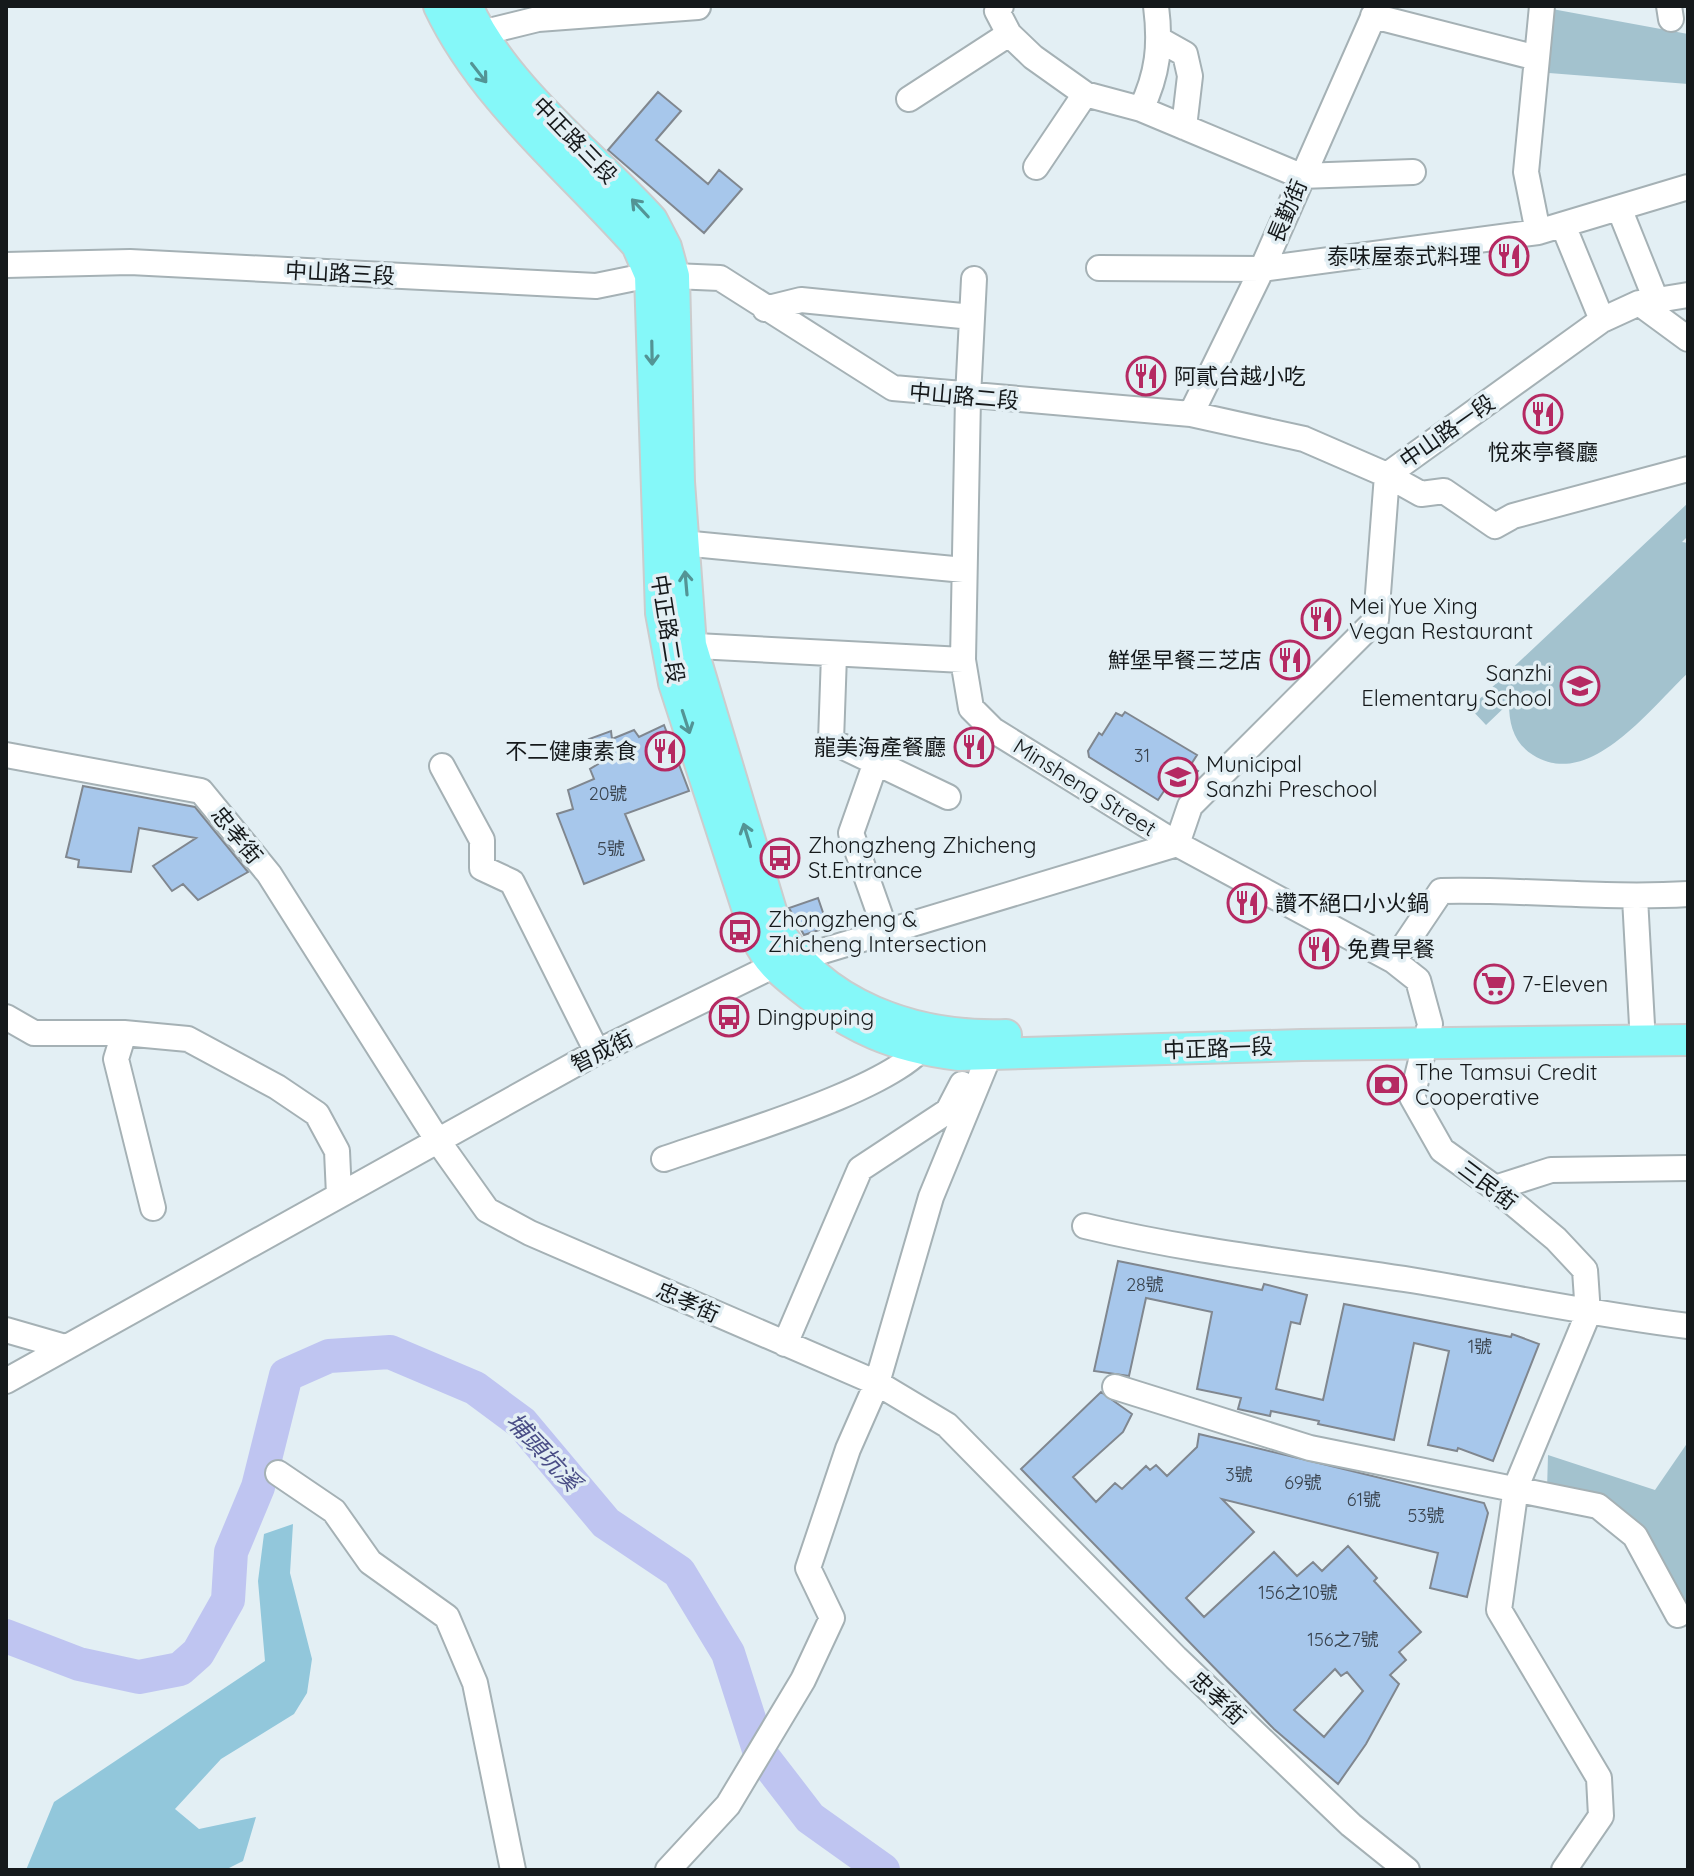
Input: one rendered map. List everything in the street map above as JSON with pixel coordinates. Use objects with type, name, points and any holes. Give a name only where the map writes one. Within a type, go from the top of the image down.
[{"type":"main road","name":"中正路三段","points":[[439,6],[457,43],[482,77],[662,276]]},
{"type":"main road","name":"中正路三段","points":[[467,6],[481,33],[513,76],[652,220],[666,247],[662,276]]},
{"type":"main road","name":"中正路二段","points":[[662,276],[682,543],[679,645],[674,683],[757,938],[786,961]]},
{"type":"main road","name":"中正路二段","points":[[662,276],[656,523],[661,613],[679,645]]},
{"type":"main road","name":"中正路一段","points":[[786,961],[849,1024],[928,1040],[980,1056],[1688,1021]]},
{"type":"main road","name":"中正路一段","points":[[928,1040],[995,1036],[1427,1034],[1688,1040]]},
{"type":"street","points":[[1001,6],[997,11],[1009,34],[1033,57],[1085,94],[1141,109],[1301,176],[1413,172]]},
{"type":"street","points":[[1141,109],[1155,79],[1160,40],[1156,6]]},
{"type":"street","points":[[1538,232],[1526,172],[1542,6]]},
{"type":"street","points":[[481,33],[538,19],[698,7]]},
{"type":"street","points":[[1376,11],[1537,58]]},
{"type":"street","name":"長勤街","points":[[1191,414],[1262,269],[1376,11]]},
{"type":"street","points":[[909,99],[1009,34]]},
{"type":"street","points":[[1160,40],[1185,54],[1190,76],[1184,127]]},
{"type":"street","points":[[1036,167],[1085,94]]},
{"type":"street","points":[[1099,268],[1262,269],[1538,232],[1688,187]]},
{"type":"street","points":[[1619,208],[1647,302],[1688,339]]},
{"type":"street","points":[[1563,225],[1602,320]]},
{"type":"street","name":"中山路三段","points":[[6,265],[130,262],[596,286],[662,276]]},
{"type":"street","name":"中山路二段","points":[[662,276],[720,278],[893,388],[968,397],[1191,414]]},
{"type":"street","name":"Minsheng Street","points":[[974,279],[968,397],[963,660],[971,708],[993,730],[1177,844],[1394,961],[1418,980],[1427,1034]]},
{"type":"street","name":"中山路一段","points":[[1191,414],[1304,439],[1387,475],[1602,320],[1647,302],[1688,295]]},
{"type":"street","points":[[765,309],[801,300],[972,317]]},
{"type":"street","points":[[1177,844],[1190,806],[1376,620],[1387,475],[1421,494],[1444,491],[1495,526],[1513,516],[1688,469]]},
{"type":"street","points":[[682,543],[964,570]]},
{"type":"street","points":[[679,645],[963,660]]},
{"type":"street","points":[[834,655],[831,741],[948,797]]},
{"type":"street","name":"忠孝街","points":[[6,755],[201,791],[269,874],[438,1141],[487,1210],[877,1383],[947,1425],[1176,1658],[1351,1825],[1407,1870]]},
{"type":"street","points":[[876,762],[851,833],[886,932]]},
{"type":"street","points":[[442,766],[482,840],[482,868],[512,882],[597,1052]]},
{"type":"street","name":"智成街","points":[[6,1381],[597,1052],[786,961],[1177,844]]},
{"type":"street","points":[[1394,961],[1441,891],[1507,890],[1635,898],[1688,894]]},
{"type":"street","points":[[1635,898],[1642,1025]]},
{"type":"street","points":[[6,1017],[34,1033],[124,1033],[188,1039],[277,1087],[317,1114],[337,1151],[339,1195]]},
{"type":"street","points":[[124,1033],[116,1059],[153,1208]]},
{"type":"street","name":"三民街","points":[[1427,1034],[1412,1097],[1442,1150],[1495,1188],[1556,1239],[1585,1270],[1588,1314]]},
{"type":"street","points":[[664,1159],[875,1083],[928,1040]]},
{"type":"street","points":[[785,1344],[860,1169],[948,1111],[980,1056]]},
{"type":"street","points":[[668,1870],[728,1805],[803,1680],[832,1618],[808,1568],[848,1449],[877,1383],[931,1197],[980,1056]]},
{"type":"street","points":[[1495,1188],[1551,1170],[1688,1168]]},
{"type":"street","points":[[1085,1226],[1140,1239],[1425,1283],[1588,1314],[1688,1326]]},
{"type":"street","points":[[1564,1870],[1601,1816],[1599,1778],[1499,1610],[1516,1487],[1588,1314]]},
{"type":"street","points":[[6,1330],[65,1347]]},
{"type":"street","points":[[1115,1387],[1310,1448],[1411,1470],[1516,1487],[1598,1506],[1635,1536],[1678,1615]]},
{"type":"street","points":[[278,1473],[334,1511],[370,1562],[447,1617],[475,1683],[513,1870]]},
{"type":"shaded area","points":[[1552,9],[1688,34],[1688,84],[1549,73]]},
{"type":"shaded area","points":[[1688,503],[1688,536],[1682,542],[1688,543],[1688,673],[1618,741],[1576,762],[1554,763],[1533,755],[1521,745],[1510,719],[1509,703],[1486,725],[1470,708]]},
{"type":"shaded area","points":[[1688,1442],[1688,1607],[1635,1536],[1547,1490],[1548,1455],[1655,1490]]},
{"type":"shaded area","points":[[293,1524],[290,1573],[312,1659],[307,1693],[294,1714],[221,1759],[175,1809],[199,1829],[256,1817],[243,1861],[225,1870],[26,1870],[54,1802],[265,1661],[258,1581],[264,1534]]},
{"type":"building","points":[[658,92],[681,111],[656,140],[708,184],[719,170],[742,189],[704,233],[608,150]]},
{"type":"building","points":[[1125,712],[1197,755],[1190,766],[1198,771],[1183,792],[1180,790],[1177,795],[1166,788],[1158,800],[1089,757],[1088,751],[1099,733],[1102,735],[1116,713],[1122,716]]},
{"type":"building","points":[[664,725],[689,791],[625,814],[644,860],[584,884],[557,814],[573,809],[568,790],[594,779],[590,769],[598,764],[589,739],[611,731],[612,739],[634,730],[639,737]]},
{"type":"building","points":[[83,786],[195,807],[248,872],[198,900],[183,884],[172,891],[153,866],[196,838],[139,828],[131,872],[78,867],[79,860],[66,857]]},
{"type":"building","points":[[818,898],[828,927],[804,935],[789,908]]},
{"type":"building","points":[[1118,1261],[1262,1290],[1264,1284],[1307,1295],[1300,1324],[1291,1322],[1276,1389],[1323,1400],[1344,1304],[1511,1337],[1512,1334],[1539,1344],[1493,1461],[1458,1448],[1457,1451],[1428,1445],[1449,1351],[1414,1343],[1394,1440],[1271,1411],[1270,1416],[1238,1409],[1241,1398],[1197,1389],[1212,1312],[1146,1298],[1129,1376],[1094,1371]]},
{"type":"building","points":[[1101,1392],[1132,1414],[1123,1432],[1073,1477],[1096,1502],[1115,1483],[1122,1489],[1146,1466],[1150,1470],[1156,1465],[1167,1476],[1197,1447],[1199,1434],[1484,1503],[1488,1513],[1467,1597],[1430,1588],[1438,1553],[1222,1499],[1254,1532],[1186,1598],[1204,1617],[1274,1552],[1297,1576],[1313,1562],[1322,1571],[1348,1546],[1377,1578],[1374,1581],[1421,1632],[1399,1652],[1406,1660],[1390,1675],[1399,1684],[1366,1744],[1338,1784],[1274,1729],[1021,1469]],"holes":[[[1335,1669],[1341,1676],[1347,1672],[1363,1691],[1324,1737],[1294,1710]]]},
{"type":"waterway","name":"埔頭坑溪","points":[[6,1636],[79,1664],[139,1677],[180,1669],[198,1653],[228,1600],[231,1552],[258,1487],[286,1375],[329,1356],[390,1352],[475,1388],[522,1423],[606,1523],[679,1572],[728,1653],[760,1753],[810,1818],[883,1870]]},
{"type":"place","name":"泰味屋泰式料理","points":[[1509,256]]},
{"type":"place","name":"阿貳台越小吃","points":[[1146,376]]},
{"type":"place","name":"悅來亭餐廳","points":[[1543,414]]},
{"type":"place","name":"Mei Yue Xing Vegan Restaurant","points":[[1321,619]]},
{"type":"place","name":"鮮堡早餐三芝店","points":[[1290,660]]},
{"type":"place","name":"Sanzhi Elementary School","points":[[1580,686]]},
{"type":"place","name":"龍美海產餐廳","points":[[974,747]]},
{"type":"place","name":"不二健康素食","points":[[665,751]]},
{"type":"place","name":"Municipal Sanzhi Preschool","points":[[1178,777]]},
{"type":"place","name":"Zhongzheng Zhicheng St.Entrance","points":[[780,858]]},
{"type":"place","name":"讚不絕口小火鍋","points":[[1247,903]]},
{"type":"place","name":"Zhongzheng & Zhicheng Intersection","points":[[740,932]]},
{"type":"place","name":"免費早餐","points":[[1319,949]]},
{"type":"place","name":"7-Eleven","points":[[1494,984]]},
{"type":"place","name":"Dingpuping","points":[[729,1017]]},
{"type":"place","name":"The Tamsui Credit Cooperative","points":[[1387,1085]]}]
